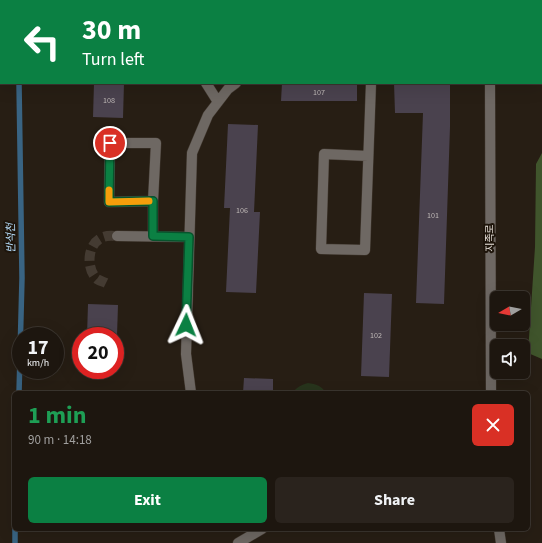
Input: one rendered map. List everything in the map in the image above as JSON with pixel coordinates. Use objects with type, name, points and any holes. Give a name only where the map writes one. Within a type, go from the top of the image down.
[{"type":"street","points":[[207,84],[218,102]]},
{"type":"street","points":[[191,391],[186,354],[192,153],[208,115],[228,89],[235,84]]},
{"type":"street","points":[[368,156],[324,154],[321,249],[365,250],[371,84]]},
{"type":"street","name":"지족로","points":[[490,84],[491,391]]},
{"type":"street","points":[[153,201],[109,202],[110,143],[156,143],[153,236]]},
{"type":"street","points":[[117,236],[189,237]]},
{"type":"street","points":[[238,543],[259,531]]},
{"type":"street","points":[[499,531],[501,543]]},
{"type":"green space","points":[[542,153],[542,359],[530,354],[529,339],[535,247],[536,164]]},
{"type":"green space","points":[[308,383],[314,384],[324,391],[294,391],[299,386]]},
{"type":"building","points":[[94,84],[124,84],[123,118],[93,117]]},
{"type":"building","points":[[282,84],[357,84],[357,101],[281,101]]},
{"type":"building","points":[[394,84],[450,84],[444,304],[416,303],[423,113],[395,113]]},
{"type":"building","points":[[228,124],[258,125],[254,212],[260,212],[256,293],[226,292],[230,208],[224,208]]},
{"type":"building","points":[[364,293],[392,294],[389,377],[361,376]]},
{"type":"building","points":[[88,304],[118,305],[117,327],[87,327]]},
{"type":"building","points":[[244,378],[273,379],[273,391],[243,391]]},
{"type":"waterway","name":"반석천","points":[[19,84],[22,278],[19,391]]},
{"type":"waterway","name":"반석천","points":[[15,531],[15,543]]},
{"type":"tunnel","points":[[106,283],[97,279],[93,275],[90,263],[91,251],[96,241],[101,238],[107,236],[117,236]]},
{"type":"slow traffic","points":[[109,190],[109,202],[149,201]]},
{"type":"route","points":[[110,143],[109,202],[153,201],[153,236],[189,237],[186,325]]}]
